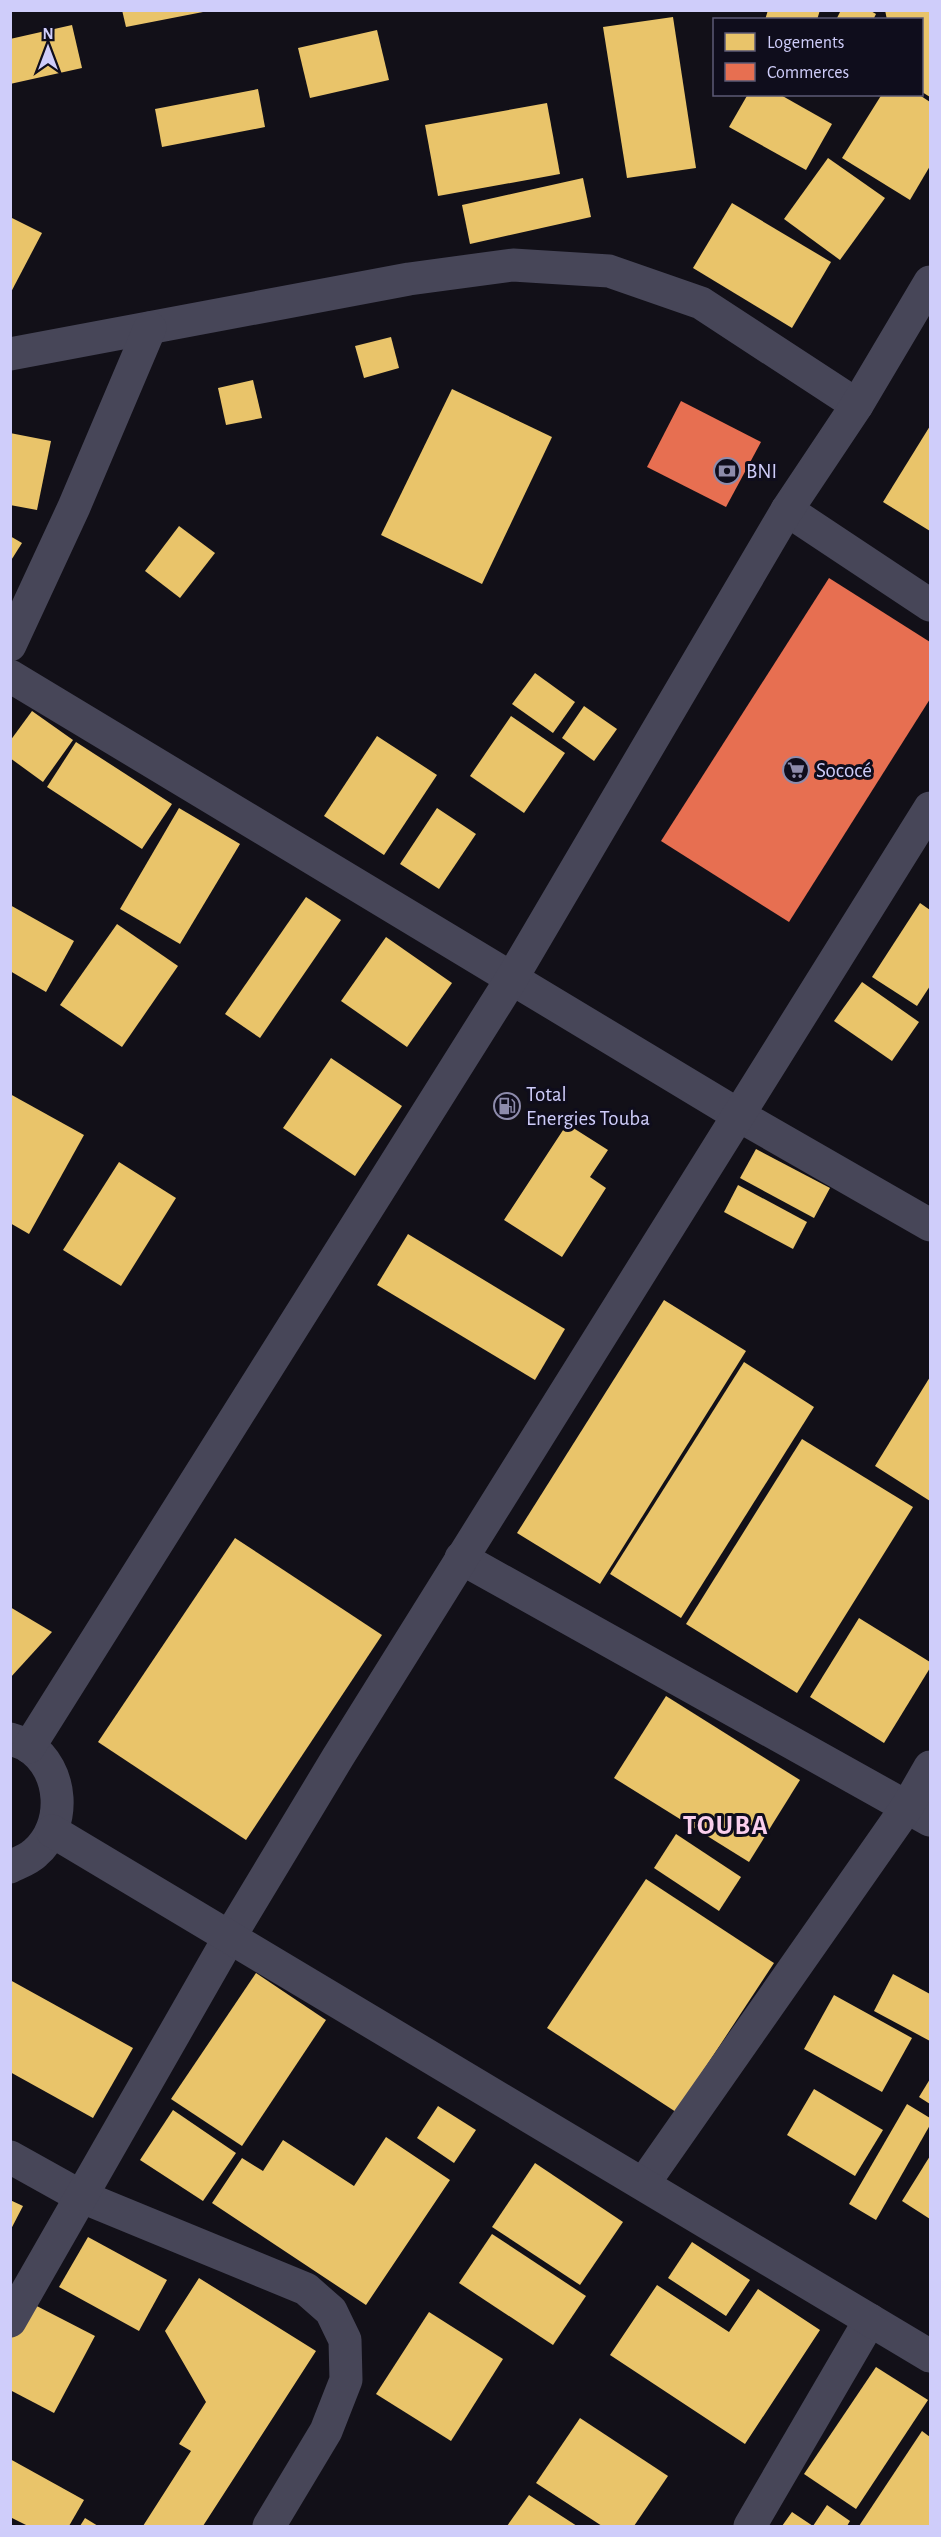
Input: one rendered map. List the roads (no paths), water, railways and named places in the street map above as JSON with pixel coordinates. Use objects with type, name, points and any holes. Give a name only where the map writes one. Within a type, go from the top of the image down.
[{"type":"street","points":[[10,354],[409,279],[513,265],[609,271],[701,303],[857,405]]},
{"type":"street","points":[[10,1867],[36,1853],[52,1831],[58,1808],[56,1785],[45,1763],[20,1743],[512,978],[787,510],[857,405],[930,282]]},
{"type":"street","points":[[10,645],[74,507],[150,328]]},
{"type":"street","points":[[787,510],[930,605]]},
{"type":"street","points":[[10,676],[740,1116],[930,1226]]},
{"type":"street","points":[[10,2321],[229,1938],[461,1558],[740,1116],[930,808]]},
{"type":"street","points":[[461,1558],[919,1813]]},
{"type":"street","points":[[644,2183],[919,1813],[930,1767]]},
{"type":"street","points":[[52,1831],[930,2356]]},
{"type":"street","points":[[10,2157],[80,2196],[306,2289],[331,2311],[345,2340],[346,2380],[326,2431],[269,2526]]},
{"type":"street","points":[[750,2526],[870,2320]]},
{"type":"place","name":"BNI","points":[[727,471]]},
{"type":"place","name":"Sococé","points":[[796,770]]},
{"type":"place","name":"Total Energies Touba","points":[[507,1106]]},
{"type":"district","name":"TOUBA","points":[[726,1825]]}]
